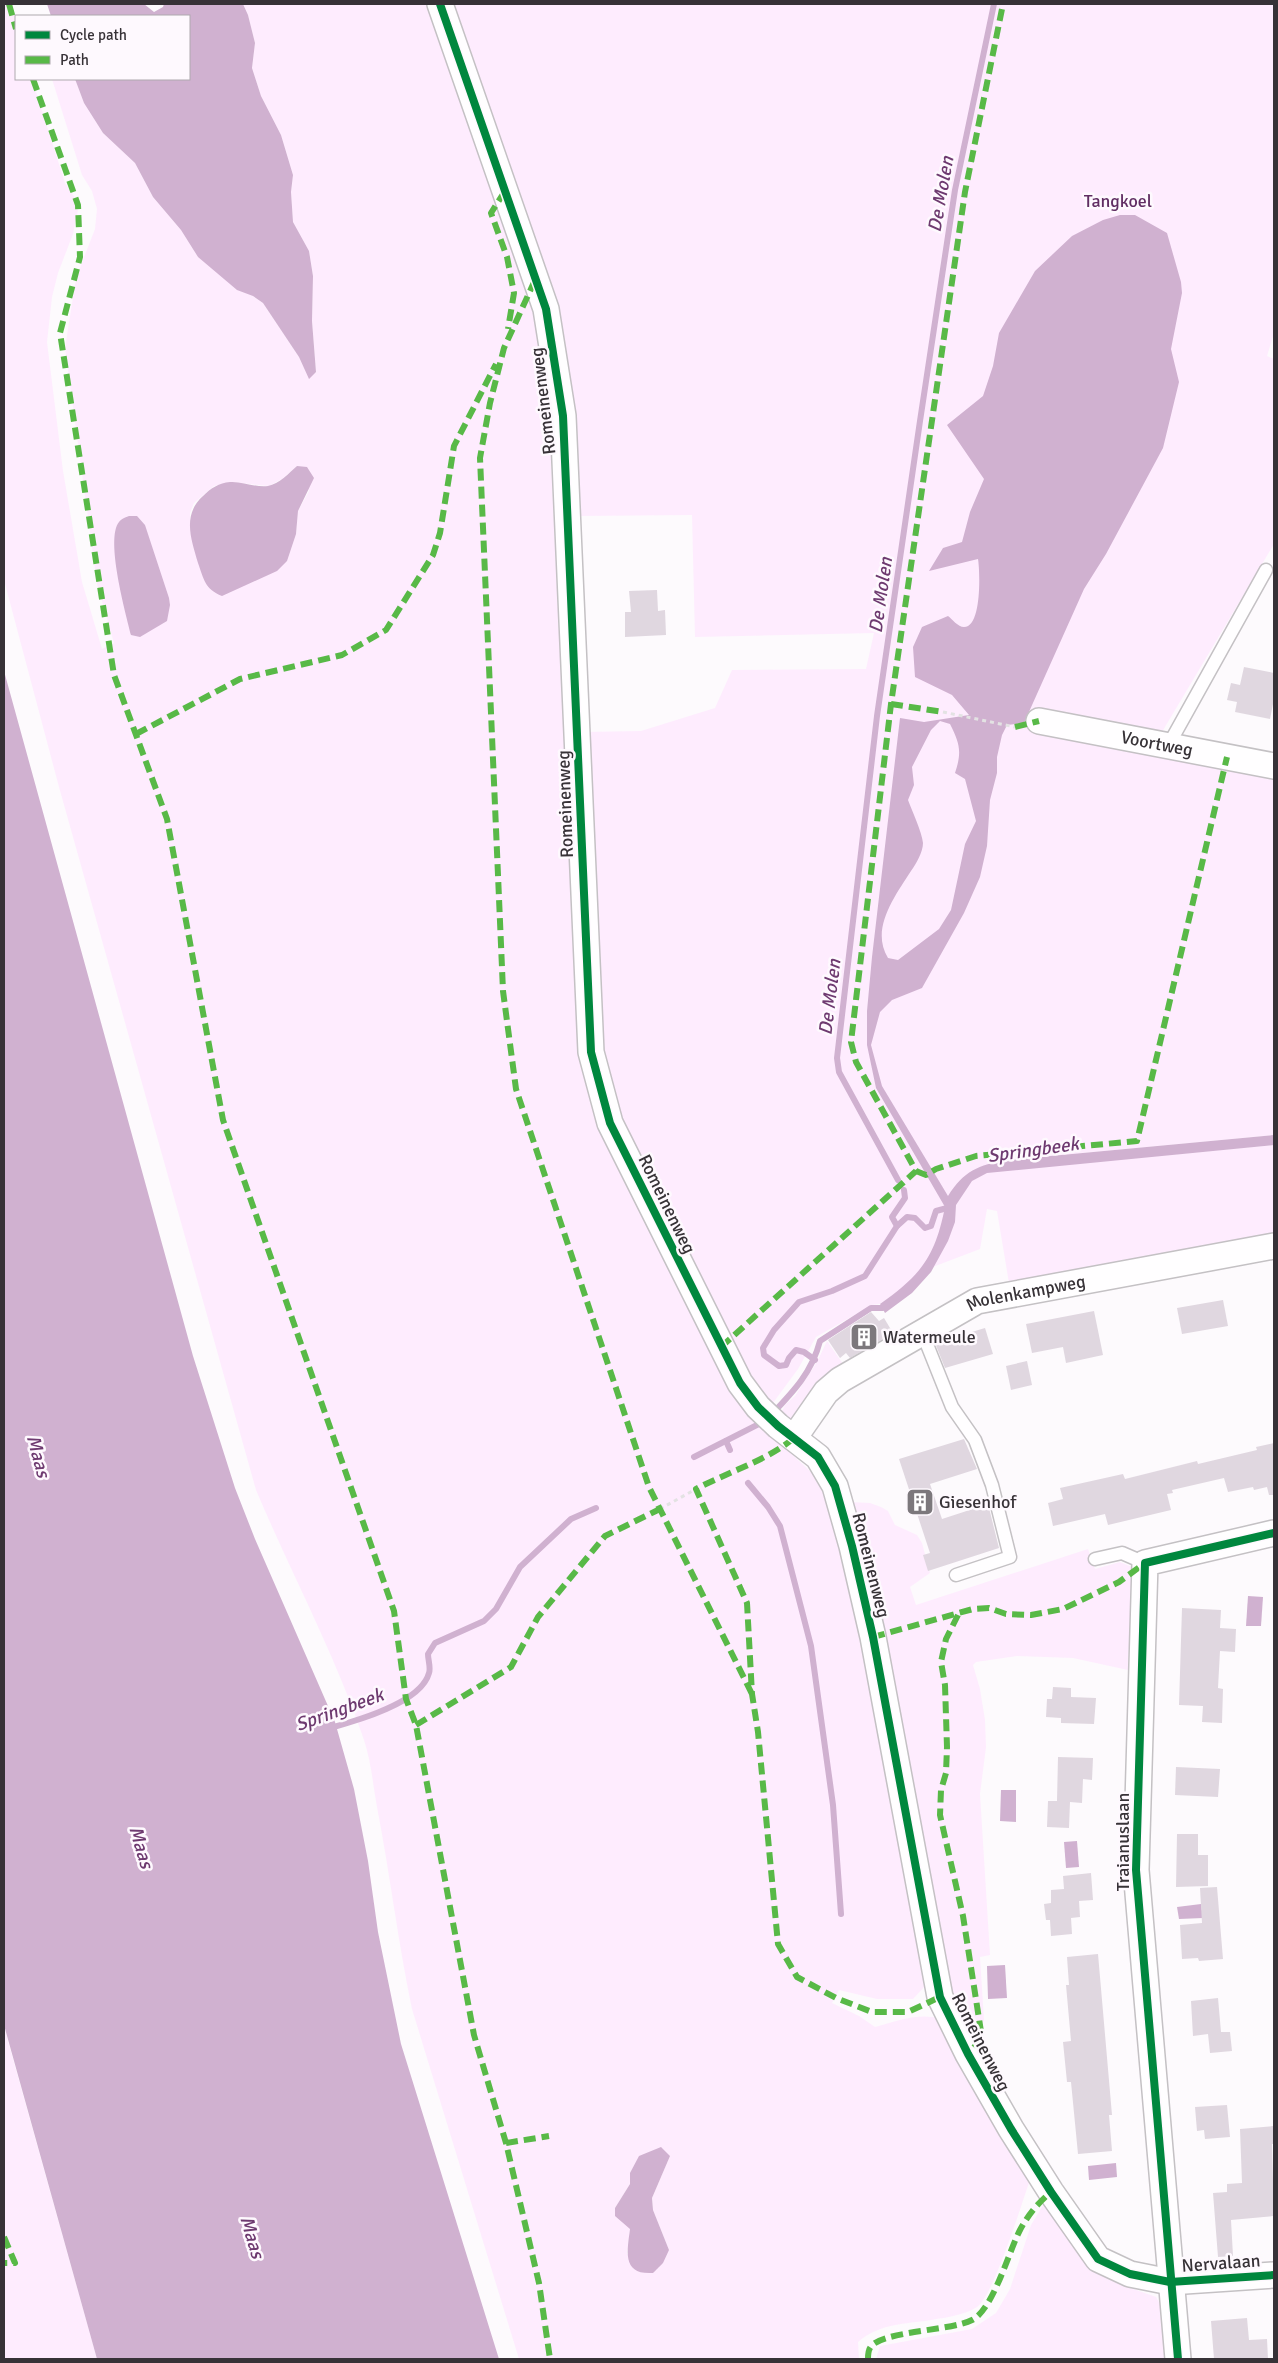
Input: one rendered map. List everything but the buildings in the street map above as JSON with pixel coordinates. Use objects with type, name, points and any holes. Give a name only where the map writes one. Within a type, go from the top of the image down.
[{"type":"street","name":"Romeinenweg","points":[[440,4],[546,309],[563,416],[591,1052],[610,1123],[735,1374],[758,1407],[818,1457],[835,1486],[852,1546],[873,1637],[940,1997],[968,2054],[1011,2129],[1051,2192],[1098,2260],[1130,2274],[1170,2282]]},
{"type":"street","name":"Voortweg","points":[[1027,724],[1168,746],[1274,766]]},
{"type":"street","name":"Molenkampweg","points":[[786,1432],[840,1380],[977,1301],[1274,1246]]},
{"type":"street","points":[[1145,1563],[1274,1533]]},
{"type":"street","name":"Traianuslaan","points":[[1145,1563],[1136,1870],[1178,2359]]},
{"type":"street","name":"Nervalaan","points":[[1170,2282],[1274,2275]]},
{"type":"lane","points":[[1168,746],[1266,570]]},
{"type":"lane","points":[[922,1332],[952,1407],[975,1440],[992,1485],[1010,1557],[956,1575]]},
{"type":"lane","points":[[1095,1560],[1122,1553],[1145,1563]]},
{"type":"path","points":[[944,712],[1027,724]]},
{"type":"path","points":[[660,1509],[696,1489]]},
{"type":"green space","points":[[4,4],[11,4],[15,19],[15,80],[32,80],[65,183],[75,198],[78,210],[73,234],[58,273],[52,297],[47,342],[63,471],[82,582],[102,649],[114,643],[97,584],[65,348],[76,278],[95,229],[97,209],[92,191],[82,175],[52,80],[75,80],[84,103],[103,133],[135,163],[153,197],[181,230],[198,257],[263,303],[299,357],[309,378],[316,372],[312,321],[313,276],[309,251],[293,222],[291,192],[293,175],[281,135],[261,96],[252,68],[255,43],[248,15],[243,4],[433,4],[533,300],[549,419],[579,1057],[589,1095],[608,1142],[757,1422],[812,1473],[833,1511],[845,1550],[927,1984],[913,1999],[877,1999],[839,1990],[832,2003],[859,2016],[875,2027],[916,2017],[940,2019],[1031,2177],[999,2267],[984,2299],[977,2307],[966,2313],[898,2324],[873,2332],[858,2342],[859,2359],[519,2359],[412,2009],[402,1959],[372,1773],[366,1748],[340,1676],[256,1490],[59,787],[4,580]],"holes":[[[297,466],[309,491],[298,511],[296,534],[204,580],[190,527],[190,513],[194,503],[214,486],[231,482],[269,486],[282,479]],[[670,2156],[652,2198],[653,2210],[669,2250],[627,2254],[630,2229],[615,2208],[630,2184]]]},
{"type":"green space","points":[[447,4],[1274,4],[1274,333],[1267,356],[1274,359],[1274,544],[1159,737],[1274,772],[1274,1135],[1007,1160],[994,1171],[1274,1145],[1274,1236],[1010,1289],[997,1211],[987,1209],[980,1249],[917,1273],[907,1285],[880,1304],[872,1305],[816,1337],[798,1369],[770,1407],[738,1355],[616,1108],[602,1066],[583,732],[641,731],[715,708],[732,670],[866,669],[874,633],[695,637],[692,515],[578,516],[576,455]]},
{"type":"green space","points":[[827,1341],[843,1364],[799,1419],[787,1425],[782,1411],[785,1405],[795,1396],[817,1362]]},
{"type":"green space","points":[[849,1502],[870,1503],[881,1507],[888,1511],[895,1525],[917,1535],[922,1543],[930,1573],[910,1587],[916,1605],[1088,1549],[1095,1569],[1120,1562],[1132,1567],[1128,1670],[1073,1658],[1017,1656],[976,1662],[973,1665],[980,1689],[985,1720],[986,1747],[980,1794],[990,1955],[980,1957],[984,2020],[974,2047],[946,1990]]},
{"type":"green space","points":[[4,2025],[8,2041],[97,2359],[4,2359]]},
{"type":"green space","points":[[1045,2202],[1103,2274],[1128,2287],[1156,2297],[1160,2304],[1165,2359],[876,2359],[880,2346],[972,2329],[996,2313],[1010,2289],[1031,2225]]},
{"type":"water","points":[[47,4],[144,4],[154,12],[163,7],[164,4],[243,4],[248,15],[255,43],[252,68],[261,96],[281,135],[293,175],[291,192],[293,222],[309,251],[313,276],[312,321],[316,372],[309,379],[299,357],[263,303],[253,296],[237,290],[198,257],[181,230],[153,197],[135,163],[103,133],[84,103],[75,80],[190,80],[190,15],[51,15]]},
{"type":"water","name":"Tangkoel","points":[[1120,215],[1135,215],[1167,233],[1181,282],[1182,293],[1171,349],[1179,382],[1163,448],[1106,554],[1084,589],[1024,723],[1007,725],[1002,735],[997,757],[997,773],[990,800],[987,846],[980,877],[964,913],[922,988],[892,1000],[880,1012],[871,1045],[882,1086],[948,1196],[954,1187],[973,1170],[988,1164],[1007,1160],[1274,1135],[1274,1145],[987,1173],[972,1181],[956,1205],[955,1222],[948,1241],[931,1272],[912,1293],[885,1313],[880,1304],[916,1274],[931,1252],[945,1207],[876,1088],[867,1045],[867,1011],[900,718],[924,722],[969,715],[952,695],[915,677],[913,647],[922,627],[948,616],[964,627],[970,625],[977,609],[978,559],[929,571],[943,548],[962,542],[970,512],[984,479],[947,425],[983,396],[993,366],[999,333],[1035,271],[1072,236],[1103,220]],"holes":[[[940,721],[950,724],[959,748],[959,759],[955,773],[965,779],[976,821],[965,844],[951,910],[939,929],[898,960],[888,958],[883,947],[883,924],[892,902],[921,854],[923,846],[921,833],[908,800],[914,785],[912,767],[931,730]]]},
{"type":"water","points":[[297,466],[307,467],[314,478],[298,511],[296,534],[287,561],[277,571],[222,596],[216,593],[204,579],[191,536],[190,519],[196,503],[209,491],[226,483],[235,482],[259,486],[272,485],[280,481]]},
{"type":"water","points":[[129,516],[137,516],[145,525],[170,605],[167,621],[140,637],[131,635],[115,560],[115,531],[120,521]]},
{"type":"water","name":"Maas","points":[[4,671],[193,1356],[235,1488],[255,1539],[335,1722],[354,1789],[368,1861],[378,1932],[401,2044],[499,2359],[97,2359],[4,2025]]},
{"type":"water","points":[[1248,1596],[1263,1597],[1261,1626],[1246,1626]]},
{"type":"water","points":[[1001,1790],[1016,1790],[1016,1822],[1000,1821]]},
{"type":"water","points":[[1077,1841],[1079,1867],[1066,1868],[1064,1842]]},
{"type":"water","points":[[1201,1904],[1203,1918],[1179,1919],[1177,1907]]},
{"type":"water","points":[[1005,1965],[1007,1998],[988,1999],[987,1966]]},
{"type":"water","points":[[661,2147],[670,2156],[652,2198],[653,2210],[669,2250],[663,2263],[653,2273],[643,2273],[631,2266],[628,2254],[630,2229],[615,2216],[615,2208],[630,2184],[630,2173],[639,2156]]},
{"type":"water","points":[[1116,2163],[1117,2177],[1089,2180],[1088,2166]]},
{"type":"waterway","name":"De Molen","points":[[898,1180],[839,1072],[837,1058],[877,716],[920,421],[955,190],[994,4]]},
{"type":"waterway","name":"De Molen","points":[[897,1226],[892,1217],[905,1198],[904,1190]]},
{"type":"waterway","points":[[815,1360],[804,1352],[796,1350],[786,1365],[779,1366],[764,1355],[763,1348],[774,1330],[799,1302],[832,1291],[865,1276],[897,1226],[907,1217],[915,1218],[925,1228],[931,1226],[936,1211],[951,1207],[949,1204]]},
{"type":"waterway","name":"Springbeek","points":[[772,1414],[795,1389],[807,1372],[820,1341],[871,1308],[883,1308],[888,1304]]},
{"type":"waterway","name":"Springbeek","points":[[694,1457],[765,1421]]},
{"type":"waterway","points":[[726,1441],[730,1450]]},
{"type":"waterway","points":[[748,1483],[768,1507],[780,1526],[811,1646],[833,1805],[841,1914]]},
{"type":"waterway","name":"Springbeek","points":[[330,1728],[386,1709],[414,1693],[424,1684],[429,1673],[428,1654],[435,1643],[484,1621],[496,1609],[520,1567],[571,1519],[596,1508]]},
{"type":"marked path","points":[[9,4],[15,25]]},
{"type":"marked path","points":[[721,1347],[916,1171],[856,1062],[851,1042],[891,704],[965,192],[1003,4]]},
{"type":"marked path","points":[[33,80],[78,205],[80,257],[60,333],[114,675],[167,819],[223,1120],[394,1611],[406,1699],[416,1725],[474,2035],[506,2143],[539,2283],[550,2359]]},
{"type":"marked path","points":[[505,191],[491,213],[507,257],[514,293],[508,329]]},
{"type":"marked path","points":[[535,280],[504,348],[490,403],[480,458],[503,991],[516,1089],[649,1487],[752,1694]]},
{"type":"marked path","points":[[136,734],[240,679],[342,655],[386,630],[433,555],[440,533],[454,446],[496,364]]},
{"type":"marked path","points":[[891,704],[943,712]]},
{"type":"marked path","points":[[1015,727],[1039,721]]},
{"type":"marked path","points":[[916,1171],[926,1175],[936,1169],[976,1156],[1137,1141],[1227,757]]},
{"type":"marked path","points":[[794,1438],[759,1460],[696,1489],[747,1603],[752,1694],[758,1732],[778,1944],[797,1977],[836,1998],[872,2012],[908,2012],[940,1997]]},
{"type":"marked path","points":[[416,1725],[511,1667],[538,1617],[605,1536],[660,1509]]},
{"type":"marked path","points":[[873,1637],[973,1609],[989,1608],[1006,1614],[1031,1615],[1063,1609],[1119,1582],[1145,1563]]},
{"type":"marked path","points":[[958,1615],[946,1639],[941,1662],[945,1685],[947,1747],[946,1773],[941,1790],[940,1815],[963,1916],[982,2038],[968,2054]]},
{"type":"marked path","points":[[506,2143],[549,2136]]},
{"type":"marked path","points":[[868,2359],[868,2352],[876,2342],[901,2335],[962,2324],[980,2314],[994,2293],[1023,2225],[1033,2210],[1051,2192]]},
{"type":"marked path","points":[[4,2237],[15,2263],[4,2263]]},
{"type":"cycle path","points":[[440,4],[546,309],[563,416],[591,1052],[610,1123],[740,1383],[758,1407],[778,1426],[818,1457],[835,1486],[852,1546],[873,1637],[940,1997],[968,2054],[1011,2129],[1051,2192],[1098,2259],[1130,2274],[1170,2282],[1274,2275]]},
{"type":"cycle path","points":[[1178,2359],[1136,1870],[1145,1563],[1274,1533]]},
{"type":"place","name":"Watermeule","points":[[864,1337]]},
{"type":"place","name":"Giesenhof","points":[[920,1502]]}]
